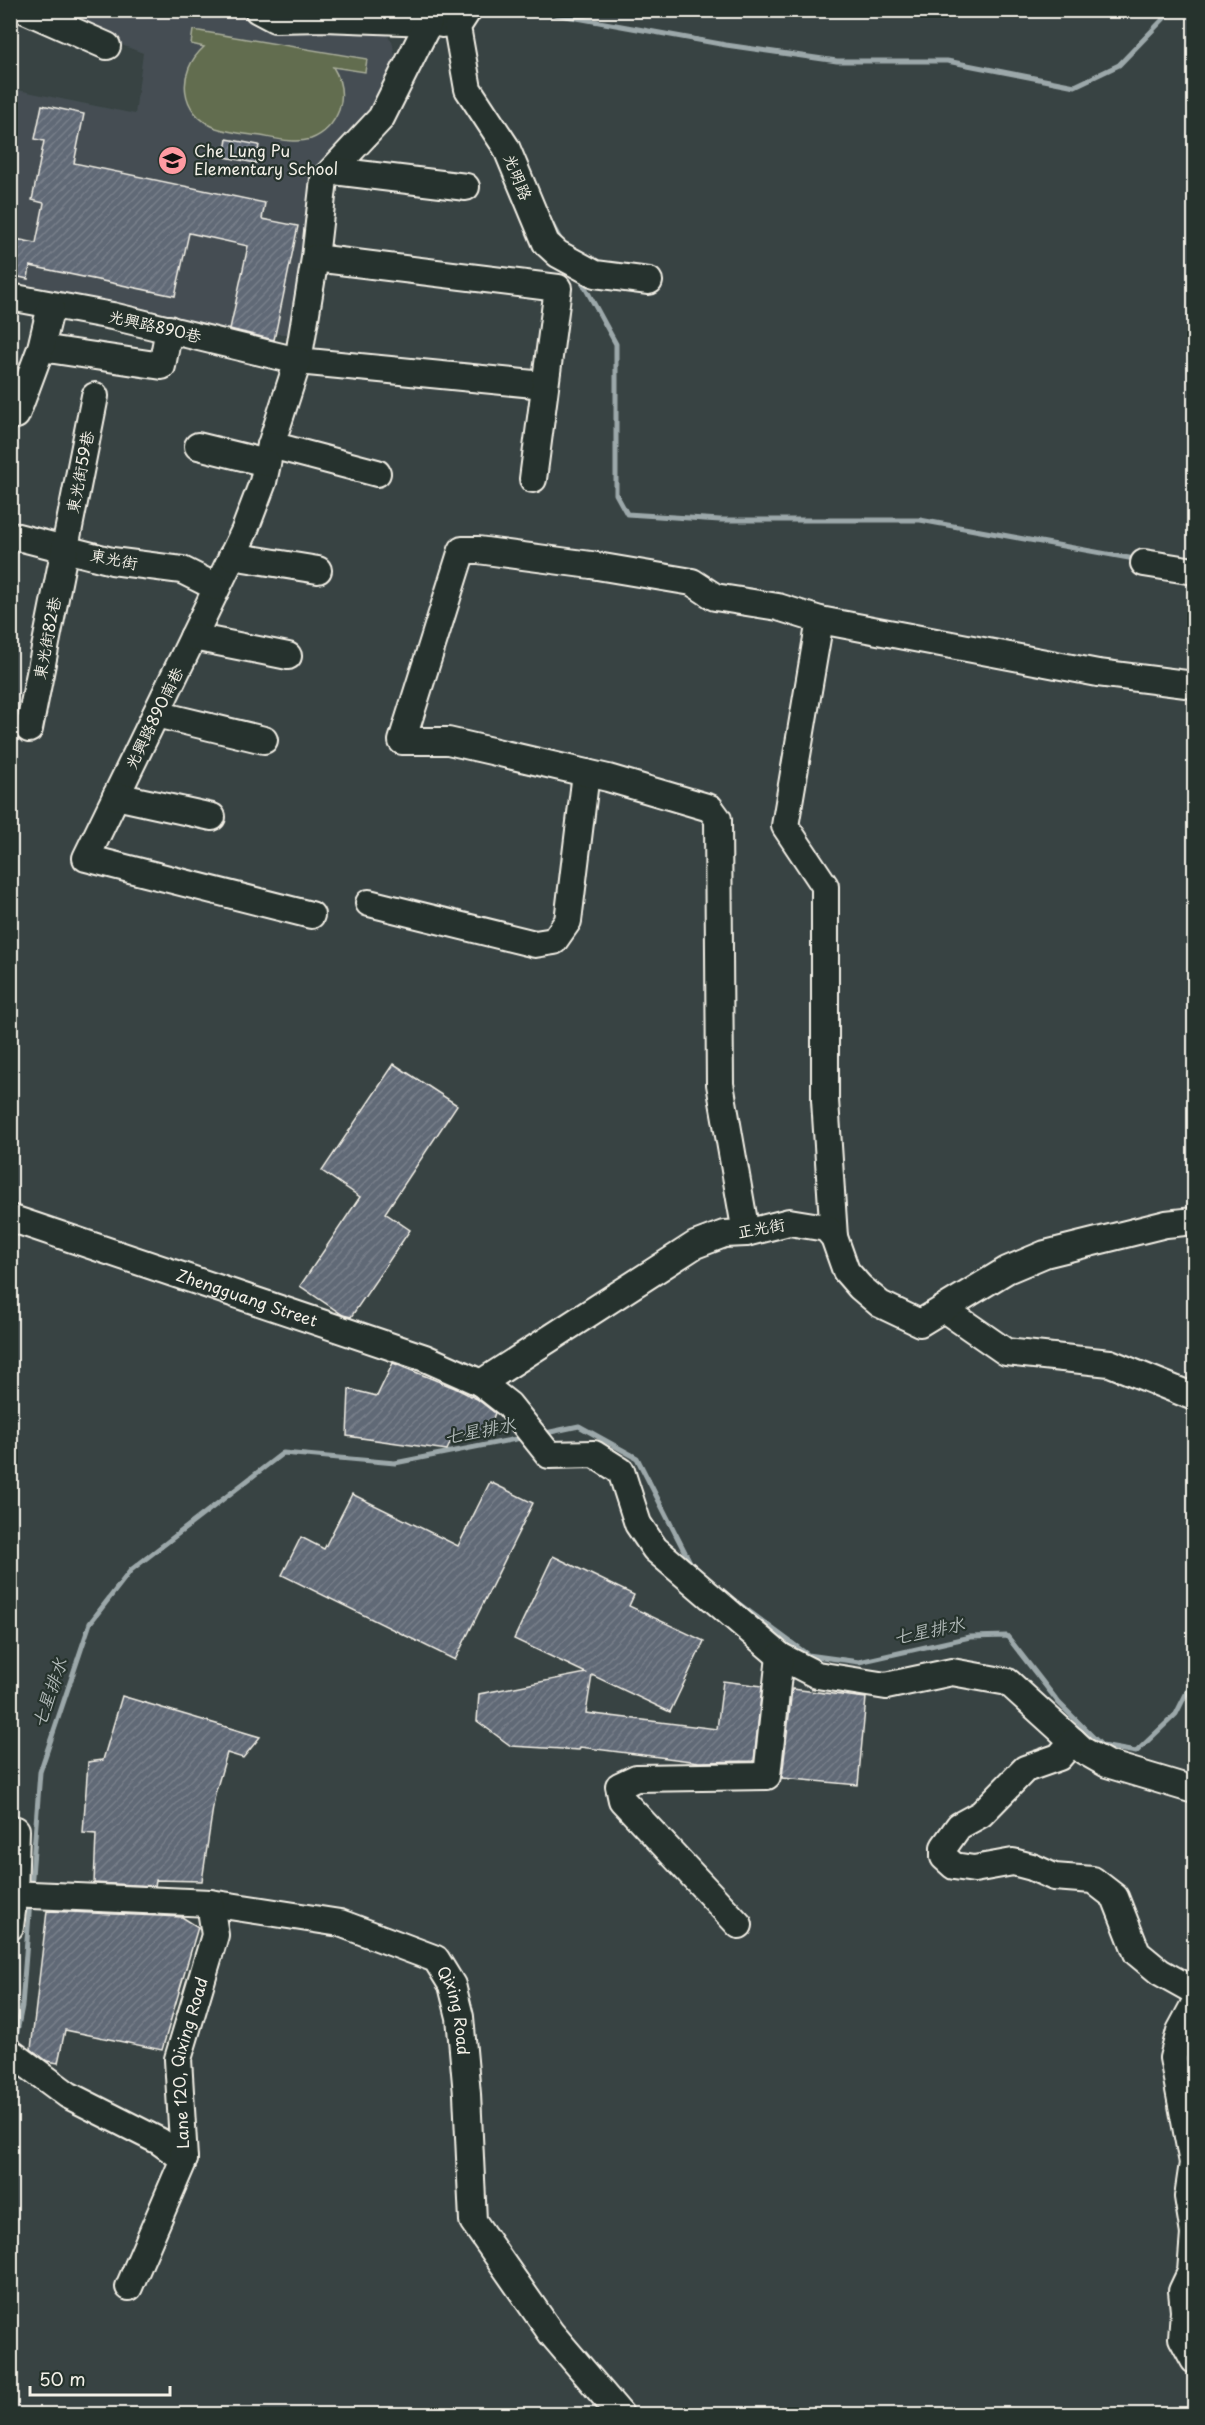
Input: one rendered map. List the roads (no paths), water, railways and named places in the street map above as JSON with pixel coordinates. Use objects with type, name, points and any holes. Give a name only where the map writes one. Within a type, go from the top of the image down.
[{"type":"street","points":[[25,10],[107,46]]},
{"type":"street","points":[[258,10],[275,19],[324,18],[429,22],[462,19]]},
{"type":"street","name":"光明路","points":[[462,19],[468,89],[506,147],[546,243],[558,254],[595,274],[649,281]]},
{"type":"street","points":[[429,22],[381,118],[334,171],[324,179],[315,258],[298,361],[544,385]]},
{"type":"street","points":[[334,171],[466,187]]},
{"type":"street","points":[[315,258],[558,288],[533,479]]},
{"type":"street","name":"光興路890巷","points":[[10,297],[112,316],[298,361]]},
{"type":"street","points":[[16,415],[41,348],[51,306]]},
{"type":"street","points":[[41,348],[162,366],[170,329]]},
{"type":"street","name":"光興路890南巷","points":[[298,361],[269,454],[263,482],[232,556],[86,858],[311,915]]},
{"type":"street","name":"東光街59巷","points":[[65,548],[95,396]]},
{"type":"street","points":[[198,446],[269,454],[377,473]]},
{"type":"street","name":"東光街","points":[[10,535],[112,561],[182,570],[216,587]]},
{"type":"street","name":"東光街82巷","points":[[29,729],[65,548]]},
{"type":"street","points":[[746,1233],[720,1084],[718,819],[710,808],[586,773],[448,741],[402,741],[462,550],[478,550],[591,565],[692,582],[715,597],[778,607],[820,620],[1098,673],[1194,685]]},
{"type":"street","points":[[232,556],[318,570]]},
{"type":"street","points":[[1144,562],[1194,571]]},
{"type":"street","points":[[820,620],[785,826],[825,886],[825,1100],[834,1237],[846,1270],[880,1304],[920,1323],[1007,1270],[1045,1254],[1166,1224],[1194,1221]]},
{"type":"street","points":[[193,637],[288,656]]},
{"type":"street","points":[[156,714],[264,740]]},
{"type":"street","points":[[369,903],[535,944],[554,941],[568,921],[586,773]]},
{"type":"street","points":[[116,796],[212,817]]},
{"type":"street","name":"Zhengguang Street","points":[[10,1218],[425,1358],[481,1383],[509,1405],[549,1455],[594,1454],[621,1471],[638,1524],[655,1549],[780,1656]]},
{"type":"street","name":"正光街","points":[[481,1383],[695,1245],[724,1234],[746,1233],[789,1222],[826,1228],[834,1237]]},
{"type":"street","points":[[944,1309],[1006,1352],[1110,1363],[1194,1397]]},
{"type":"street","points":[[740,1925],[622,1800],[619,1786],[636,1778],[767,1776],[780,1656],[817,1675],[886,1686],[952,1672],[1008,1682],[1084,1751],[1107,1764],[1194,1790]]},
{"type":"street","points":[[1072,1741],[1059,1757],[1025,1769],[981,1814],[959,1826],[944,1847],[944,1857],[954,1866],[974,1869],[1013,1862],[1032,1867],[1054,1877],[1093,1880],[1115,1897],[1137,1953],[1160,1972],[1194,1991]]},
{"type":"street","points":[[10,1927],[14,1895],[16,1830]]},
{"type":"street","name":"Qixing Road","points":[[14,1895],[210,1903],[340,1923],[436,1959],[452,1985],[460,2017],[467,2094],[473,2221],[551,2333],[620,2415]]},
{"type":"street","name":"Lane 120, Qixing Road","points":[[129,2287],[184,2159],[178,2058],[215,1935],[210,1903]]},
{"type":"street","points":[[1194,2005],[1180,2031],[1173,2058],[1193,2163],[1188,2197],[1194,2234],[1191,2272],[1182,2291],[1182,2338],[1194,2360]]},
{"type":"street","points":[[16,2056],[68,2095],[159,2141],[184,2159]]},
{"type":"waterway","points":[[475,17],[486,10]]},
{"type":"waterway","points":[[533,10],[726,45],[837,61],[947,61],[1075,86],[1119,65],[1172,10]]},
{"type":"waterway","points":[[549,219],[562,243]]},
{"type":"waterway","points":[[580,278],[616,344],[616,494],[627,514],[720,520],[920,520],[1140,560]]},
{"type":"waterway","name":"七星排水","points":[[541,1434],[579,1426],[637,1458],[693,1568]]},
{"type":"waterway","name":"七星排水","points":[[31,1889],[40,1772],[90,1623],[131,1570],[283,1453],[395,1463],[526,1437]]},
{"type":"waterway","name":"七星排水","points":[[735,1601],[808,1655],[859,1662],[970,1637],[1007,1636],[1059,1703],[1102,1746],[1136,1752],[1176,1714],[1194,1678]]},
{"type":"waterway","name":"七星排水","points":[[14,2047],[22,2006],[30,1901]]},
{"type":"place","name":"Che Lung Pu Elementary School","points":[[173,160]]}]
